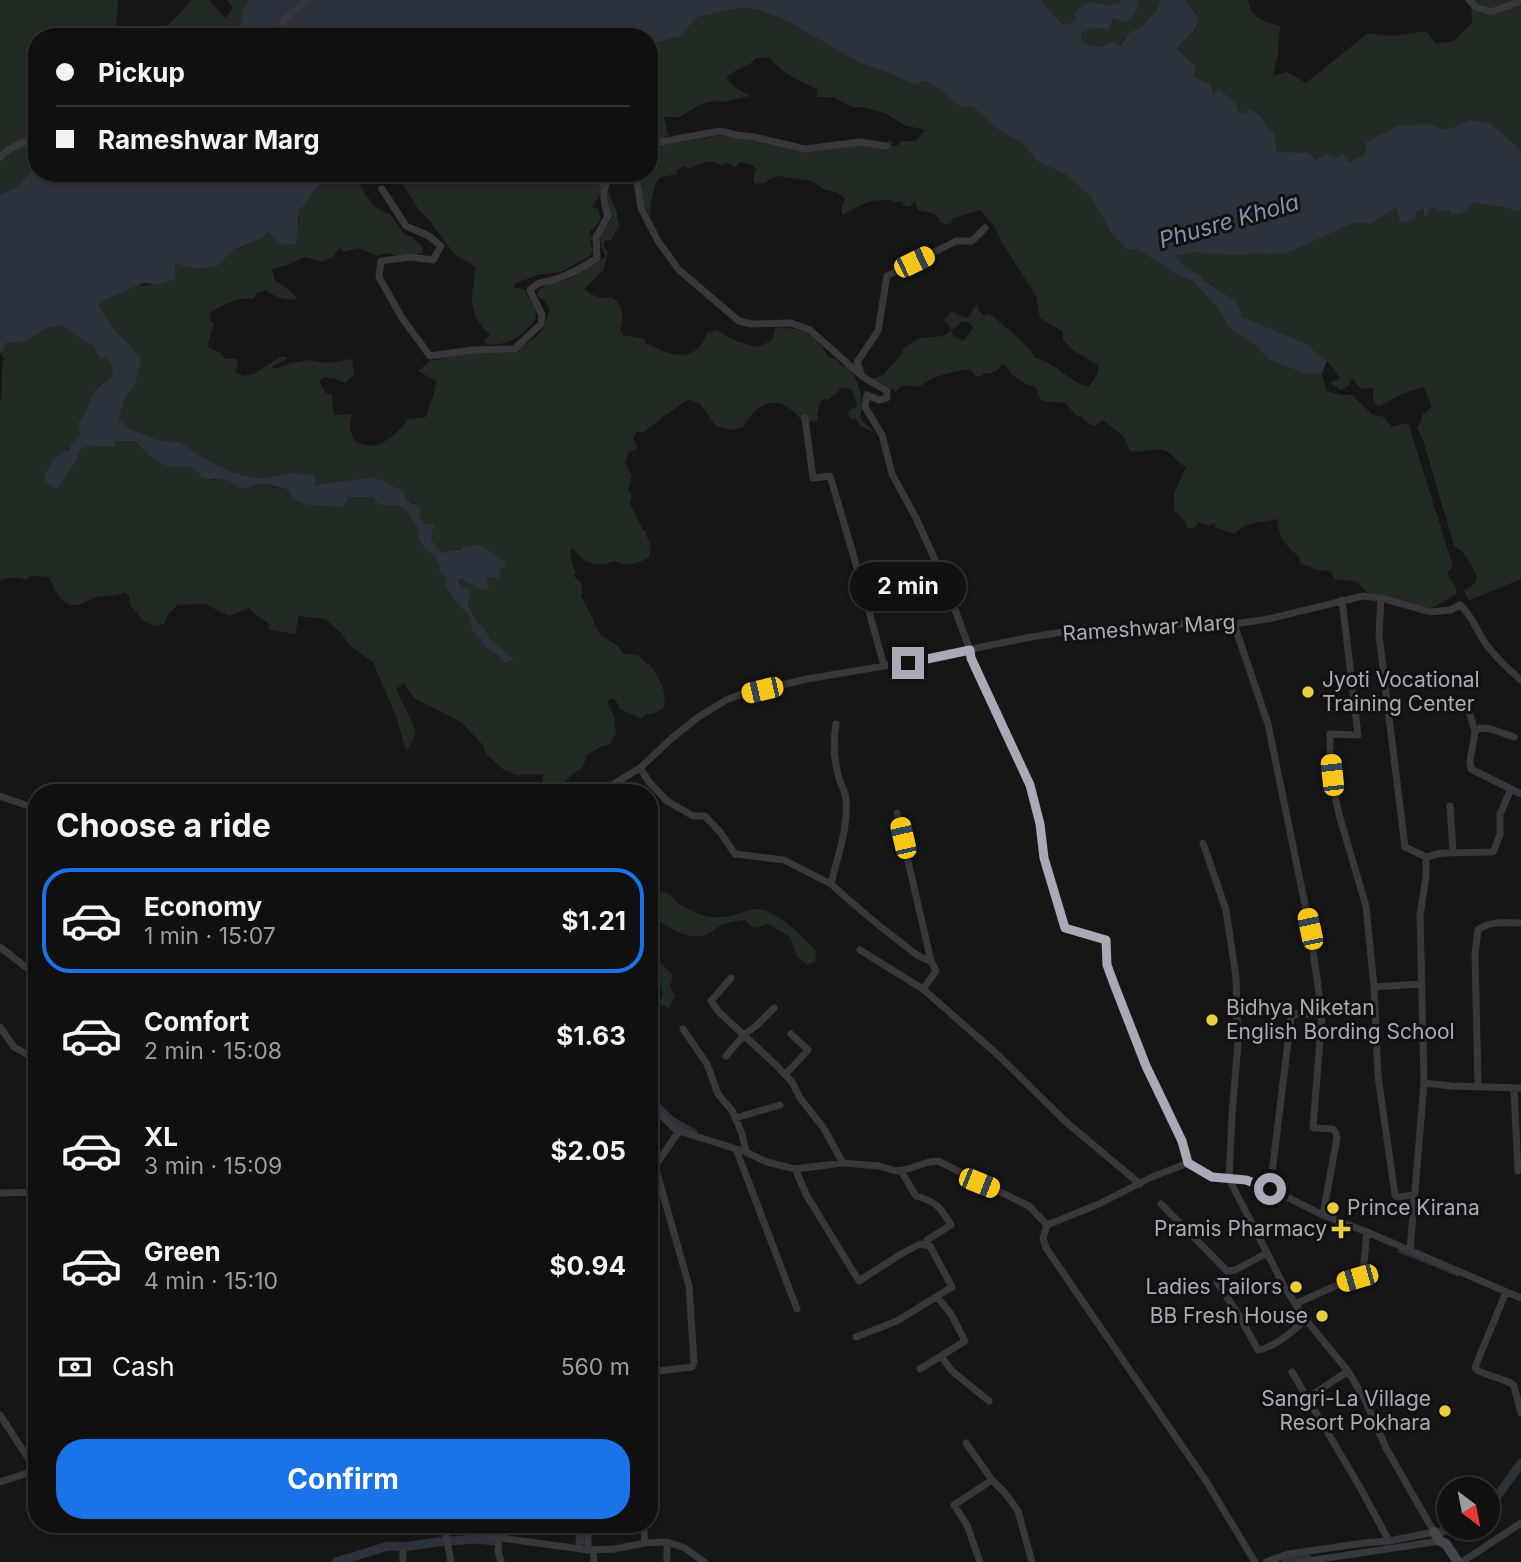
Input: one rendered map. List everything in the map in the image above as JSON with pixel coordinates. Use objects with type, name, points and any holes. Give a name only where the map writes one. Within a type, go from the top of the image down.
[{"type":"street","points":[[280,28],[284,20],[307,0]]},
{"type":"street","points":[[1469,0],[1491,12],[1521,1]]},
{"type":"street","points":[[658,142],[720,131],[805,149],[860,142],[886,146]]},
{"type":"street","points":[[0,157],[4,152],[28,140]]},
{"type":"street","points":[[601,182],[605,187]]},
{"type":"street","points":[[382,189],[406,226],[429,236],[441,246],[433,260],[411,257],[381,261],[379,277],[402,318],[429,356],[473,350],[514,349],[541,324],[542,315],[530,290],[538,282],[552,281],[583,268],[597,258],[596,237],[608,216],[603,199],[607,182]]},
{"type":"street","points":[[637,182],[641,208],[658,242],[678,270],[739,321],[751,324],[791,323],[810,330],[863,377],[887,391],[887,398],[879,400],[867,395],[865,407],[882,435],[892,474],[917,520],[944,580],[971,658],[1030,785],[1040,824],[1044,858],[1065,928],[1106,940],[1107,965],[1118,995],[1146,1066],[1182,1141],[1188,1163],[1212,1177],[1246,1180],[1270,1189],[1323,1215],[1521,1298]]},
{"type":"street","points":[[863,377],[857,362],[878,331],[887,276],[956,241],[972,241],[985,228]]},
{"type":"street","points":[[805,418],[813,478],[830,476],[884,666]]},
{"type":"street","name":"Rameshwar Marg","points":[[614,784],[640,768],[697,718],[739,695],[807,679],[1081,629],[1144,628],[1217,620],[1234,624],[1268,619],[1363,596],[1381,598],[1430,612],[1450,610],[1460,605],[1470,614],[1483,640],[1521,680]]},
{"type":"street","points":[[1381,598],[1378,635],[1405,847],[1426,857],[1453,852],[1493,852],[1500,835],[1500,814],[1511,789]]},
{"type":"street","points":[[1342,600],[1357,735],[1330,734],[1334,792],[1366,906],[1374,987],[1378,1076],[1395,1195],[1415,1195]]},
{"type":"street","points":[[1234,624],[1268,724],[1310,929],[1322,1015],[1313,1127],[1333,1129],[1337,1138],[1323,1215]]},
{"type":"street","points":[[1466,699],[1475,732],[1471,769],[1521,794]]},
{"type":"street","points":[[831,884],[846,816],[846,797],[838,776],[835,755],[836,724]]},
{"type":"street","points":[[1475,732],[1480,727],[1514,737]]},
{"type":"street","points":[[640,768],[651,784]]},
{"type":"street","points":[[658,792],[667,801],[693,816],[705,816],[735,854],[783,860],[831,884],[861,912],[919,958],[931,961]]},
{"type":"street","points":[[0,796],[28,806]]},
{"type":"street","points":[[1450,806],[1453,852]]},
{"type":"street","points":[[897,813],[931,961],[936,971],[923,989]]},
{"type":"street","points":[[1203,843],[1226,910],[1234,960],[1238,1043],[1229,1180],[1285,1288],[1306,1320],[1348,1371],[1365,1400],[1386,1448],[1437,1537]]},
{"type":"street","points":[[1410,1250],[1424,1083],[1420,915],[1426,857]]},
{"type":"street","points":[[1478,1086],[1475,954],[1478,930],[1490,923],[1521,923]]},
{"type":"street","points":[[0,947],[28,968]]},
{"type":"street","points":[[860,950],[923,989],[998,1055],[1066,1122],[1140,1184]]},
{"type":"street","points":[[731,978],[711,1001],[719,1012],[792,1082],[800,1098],[823,1127],[843,1163]]},
{"type":"street","points":[[1374,987],[1421,984]]},
{"type":"street","points":[[726,1056],[744,1035],[774,1008]]},
{"type":"street","points":[[1270,1189],[1291,1018],[1295,1014],[1322,1015]]},
{"type":"street","points":[[0,1027],[14,1047],[28,1055]]},
{"type":"street","points":[[683,1029],[707,1063],[718,1094],[733,1112],[746,1152]]},
{"type":"street","points":[[785,1075],[808,1050],[791,1034]]},
{"type":"street","points":[[1424,1083],[1518,1088],[1518,1171]]},
{"type":"street","points":[[735,1118],[780,1105]]},
{"type":"street","points":[[658,1112],[676,1130],[795,1169],[843,1163],[901,1171],[938,1161],[1029,1206],[1047,1225]]},
{"type":"street","points":[[658,1163],[679,1131]]},
{"type":"street","points":[[736,1149],[797,1309]]},
{"type":"street","points":[[1047,1225],[1188,1163]]},
{"type":"street","points":[[795,1169],[799,1182],[859,1281],[920,1244],[930,1246],[952,1287],[897,1321],[856,1337]]},
{"type":"street","points":[[901,1171],[916,1196],[932,1201],[951,1225],[927,1240],[927,1245]]},
{"type":"street","points":[[658,1173],[689,1286],[694,1362],[692,1367],[658,1371]]},
{"type":"street","points":[[0,1193],[28,1192]]},
{"type":"street","points":[[1161,1203],[1227,1271],[1235,1270],[1267,1253]]},
{"type":"street","points":[[1047,1225],[1043,1238],[1046,1248],[1206,1481],[1255,1562]]},
{"type":"street","points":[[1295,1304],[1357,1278],[1363,1272],[1367,1232]]},
{"type":"street","points":[[1217,1282],[1258,1350],[1281,1339],[1306,1320]]},
{"type":"street","points":[[1505,1293],[1475,1367],[1478,1371],[1511,1382],[1521,1413]]},
{"type":"street","points":[[920,1369],[965,1341],[951,1314],[937,1297]]},
{"type":"street","points":[[941,1356],[952,1371],[989,1401]]},
{"type":"street","points":[[1308,1398],[1348,1371]]},
{"type":"street","points":[[1292,1372],[1389,1541]]},
{"type":"street","points":[[0,1415],[28,1458]]},
{"type":"street","points":[[966,1443],[1018,1511],[1032,1562]]},
{"type":"street","points":[[0,1482],[28,1473]]},
{"type":"street","points":[[980,1562],[967,1525],[954,1505],[992,1479]]},
{"type":"street","points":[[1441,1540],[1460,1562],[1521,1523]]},
{"type":"street","points":[[446,1533],[451,1562]]},
{"type":"street","points":[[483,1533],[499,1538],[591,1550],[667,1542],[685,1548],[704,1562]]},
{"type":"street","points":[[589,1533],[594,1562]]},
{"type":"street","points":[[644,1533],[645,1543]]},
{"type":"street","points":[[1266,1562],[1288,1553],[1437,1537]]},
{"type":"street","points":[[1301,1562],[1353,1558],[1437,1537]]},
{"type":"street","points":[[499,1538],[501,1562]]},
{"type":"street","points":[[667,1542],[667,1562]]},
{"type":"street","points":[[403,1552],[403,1562]]},
{"type":"shaded area","points":[[0,0],[118,0],[116,28],[28,28],[28,174],[15,188],[0,194]]},
{"type":"shaded area","points":[[191,0],[209,0],[225,18],[233,8],[227,0],[249,0],[243,28],[163,28]]},
{"type":"shaded area","points":[[1041,0],[1120,0],[1116,5],[1097,4],[1076,16],[1076,21],[1066,24],[1055,17]]},
{"type":"shaded area","points":[[1137,0],[1161,0],[1156,11],[1141,27],[1130,32],[1119,46],[1112,42],[1092,46],[1081,39],[1081,34],[1090,28],[1113,22],[1114,18],[1139,5]]},
{"type":"shaded area","points":[[1185,0],[1248,0],[1255,15],[1280,26],[1273,76],[1287,72],[1306,83],[1368,33],[1392,36],[1426,31],[1436,44],[1453,41],[1472,23],[1471,0],[1521,0],[1521,150],[1490,123],[1471,120],[1446,130],[1428,124],[1349,162],[1335,159],[1316,160],[1309,153],[1276,153],[1266,128],[1238,111],[1217,88],[1212,95],[1206,83],[1194,77],[1196,65],[1175,49],[1195,31],[1195,11]]},
{"type":"shaded area","points":[[738,8],[756,9],[787,21],[858,62],[914,85],[924,81],[938,88],[961,107],[972,106],[995,128],[1022,143],[1037,161],[1068,176],[1092,199],[1110,231],[1174,273],[1192,281],[1218,308],[1228,327],[1255,345],[1270,360],[1303,373],[1322,374],[1326,391],[1352,395],[1373,415],[1384,417],[1392,427],[1405,423],[1409,426],[1453,566],[1447,573],[1457,594],[1430,609],[1368,593],[1357,582],[1334,579],[1331,572],[1300,563],[1299,557],[1281,537],[1277,519],[1243,527],[1235,534],[1214,527],[1216,523],[1208,526],[1198,522],[1195,528],[1187,528],[1174,510],[1174,494],[1186,467],[1163,450],[1130,451],[1123,437],[1105,422],[1102,420],[1096,426],[1091,425],[1077,416],[1065,403],[1041,400],[1035,386],[1018,379],[1005,365],[995,372],[981,376],[975,376],[970,369],[950,373],[919,387],[903,386],[896,392],[873,379],[883,375],[904,348],[920,338],[943,336],[952,330],[944,320],[952,310],[968,318],[978,302],[977,308],[983,315],[989,313],[1020,339],[1036,358],[1082,385],[1089,387],[1099,367],[1074,351],[1063,340],[1063,332],[1040,318],[1036,296],[995,227],[981,210],[954,218],[953,222],[946,225],[933,213],[918,210],[915,202],[911,206],[904,206],[902,202],[876,200],[842,215],[845,198],[836,192],[823,189],[812,181],[779,176],[767,180],[767,183],[755,184],[753,180],[756,169],[753,165],[739,162],[735,167],[727,163],[721,166],[713,162],[688,169],[683,166],[676,171],[677,174],[658,180],[658,146],[717,135],[786,146],[858,143],[879,149],[887,148],[889,140],[893,142],[892,146],[902,141],[916,141],[925,130],[904,125],[885,113],[852,107],[833,97],[817,97],[817,90],[784,71],[769,57],[756,58],[726,77],[733,86],[750,96],[723,102],[712,101],[699,105],[680,117],[664,117],[669,134],[658,139],[658,42],[680,36],[698,17]],"holes":[[[961,321],[970,323],[973,328],[964,341],[953,336],[952,330]]]},
{"type":"shaded area","points":[[359,182],[375,207],[391,215],[404,234],[422,246],[423,253],[386,253],[377,256],[358,248],[344,252],[339,248],[333,257],[321,262],[305,257],[272,269],[275,280],[298,299],[281,298],[266,290],[257,293],[254,299],[242,299],[226,304],[211,312],[210,320],[214,323],[208,343],[209,348],[226,359],[236,359],[238,364],[235,372],[244,376],[253,374],[282,356],[288,358],[272,367],[275,369],[309,360],[327,363],[352,359],[354,375],[345,383],[324,377],[319,381],[326,393],[332,395],[335,415],[352,414],[350,427],[354,441],[371,446],[384,442],[408,419],[426,417],[436,381],[418,371],[430,361],[479,352],[509,353],[536,337],[544,327],[550,309],[545,301],[537,296],[539,289],[571,278],[606,257],[600,241],[611,220],[608,192],[620,224],[611,240],[605,241],[603,246],[608,252],[603,271],[584,289],[597,297],[612,297],[616,300],[622,312],[620,329],[623,335],[645,339],[645,343],[680,355],[692,353],[701,345],[707,333],[718,330],[731,339],[760,347],[773,339],[775,329],[780,327],[803,332],[819,342],[828,357],[837,359],[841,366],[847,366],[860,390],[860,417],[875,433],[861,426],[856,419],[851,420],[848,414],[857,406],[855,396],[851,389],[842,388],[828,400],[820,402],[818,420],[814,422],[807,420],[804,423],[789,408],[773,403],[755,411],[744,427],[729,430],[716,426],[701,405],[689,399],[642,433],[636,433],[633,438],[637,446],[629,452],[625,463],[632,476],[628,490],[632,495],[630,505],[646,531],[651,545],[649,557],[632,564],[614,561],[597,564],[586,561],[573,548],[570,551],[576,571],[574,576],[582,584],[581,596],[593,622],[601,635],[618,646],[624,654],[638,655],[649,663],[664,690],[663,709],[646,714],[641,719],[620,709],[615,699],[611,699],[607,702],[614,717],[616,733],[610,744],[587,755],[583,767],[562,784],[542,784],[543,774],[517,775],[504,770],[486,754],[483,745],[461,722],[414,698],[404,683],[396,689],[416,731],[406,751],[397,719],[373,662],[350,646],[341,633],[325,619],[299,616],[295,634],[269,630],[268,623],[249,608],[229,616],[205,604],[178,605],[169,613],[164,624],[155,626],[144,621],[130,605],[126,592],[74,605],[60,598],[49,577],[30,576],[26,580],[13,578],[0,581],[0,402],[4,359],[0,353],[5,343],[24,342],[48,328],[60,325],[93,345],[99,357],[107,359],[113,366],[111,378],[98,386],[92,396],[87,413],[81,421],[81,436],[45,481],[57,488],[81,449],[115,445],[116,441],[135,441],[169,467],[193,467],[212,480],[229,480],[237,487],[266,484],[274,488],[288,489],[316,506],[343,507],[348,497],[374,497],[378,504],[397,505],[408,512],[426,550],[435,556],[448,578],[458,604],[469,615],[472,630],[488,649],[505,663],[499,648],[491,641],[484,627],[476,621],[468,605],[469,597],[458,579],[479,589],[488,588],[487,577],[497,579],[499,570],[507,565],[479,545],[441,553],[431,538],[435,526],[425,524],[414,503],[406,500],[405,491],[372,477],[315,485],[314,475],[291,473],[266,478],[250,477],[231,472],[180,442],[161,441],[131,430],[119,420],[124,399],[135,385],[123,338],[99,305],[127,290],[158,285],[174,264],[197,269],[216,266],[233,250],[245,246],[267,231],[299,223],[299,210],[322,184]]},
{"type":"shaded area","points":[[401,182],[595,182],[602,188],[592,207],[598,209],[601,219],[589,232],[593,240],[590,241],[593,251],[590,256],[561,272],[537,275],[514,284],[514,288],[524,289],[535,307],[535,319],[522,334],[500,344],[487,345],[484,341],[491,335],[474,312],[472,304],[476,267],[455,255]]},
{"type":"shaded area","points":[[639,182],[657,182],[650,217],[644,207]]},
{"type":"shaded area","points":[[1475,203],[1521,212],[1521,579],[1470,600],[1464,590],[1473,585],[1476,575],[1465,555],[1454,546],[1424,443],[1417,428],[1422,415],[1432,407],[1424,387],[1402,394],[1378,407],[1373,400],[1373,388],[1362,388],[1354,380],[1350,380],[1350,385],[1341,390],[1330,383],[1340,378],[1320,355],[1297,341],[1245,319],[1220,291],[1188,270],[1173,255],[1196,252],[1258,255],[1307,244],[1354,223],[1371,224],[1398,208],[1415,213],[1424,209],[1424,216],[1434,207],[1449,210],[1451,214],[1461,214]]},
{"type":"shaded area","points":[[658,892],[671,896],[686,908],[708,916],[726,917],[758,909],[767,911],[786,922],[816,951],[815,962],[807,965],[797,957],[790,937],[768,924],[754,928],[744,920],[736,921],[722,925],[710,933],[692,936],[675,931],[658,919]]},
{"type":"shaded area","points":[[658,960],[673,975],[670,987],[676,995],[669,1008],[660,1004],[663,995]]},
{"type":"water","name":"Phusre Khola","points":[[249,0],[1041,0],[1055,17],[1066,24],[1076,21],[1076,16],[1073,15],[1084,4],[1091,2],[1111,5],[1118,4],[1120,0],[1137,0],[1139,5],[1133,17],[1125,22],[1114,18],[1108,30],[1094,28],[1081,34],[1081,39],[1088,45],[1112,42],[1120,46],[1130,32],[1141,27],[1156,11],[1161,0],[1185,0],[1197,22],[1193,32],[1176,49],[1196,66],[1194,77],[1210,82],[1213,95],[1217,88],[1235,102],[1238,111],[1244,114],[1250,108],[1260,117],[1275,134],[1276,152],[1309,153],[1316,160],[1327,154],[1335,159],[1342,154],[1349,162],[1366,154],[1366,142],[1398,126],[1428,124],[1446,130],[1471,120],[1490,123],[1521,150],[1521,212],[1475,203],[1461,214],[1451,214],[1449,210],[1438,211],[1434,207],[1425,218],[1423,209],[1415,213],[1415,219],[1400,223],[1397,208],[1371,224],[1354,223],[1287,253],[1240,255],[1196,252],[1174,255],[1186,268],[1237,302],[1242,317],[1304,343],[1327,360],[1322,374],[1303,373],[1270,360],[1255,345],[1228,327],[1218,308],[1192,281],[1174,273],[1137,249],[1128,250],[1110,231],[1092,199],[1068,176],[1037,161],[1022,143],[995,128],[972,106],[961,107],[938,88],[924,81],[914,85],[858,62],[787,21],[756,9],[738,8],[698,17],[680,36],[658,42],[658,28],[242,28]]},
{"type":"water","points":[[28,174],[28,182],[325,182],[317,187],[299,210],[296,244],[282,245],[267,232],[262,238],[233,250],[217,266],[197,269],[175,264],[175,279],[158,285],[144,283],[99,305],[112,326],[141,359],[135,385],[124,399],[119,420],[132,430],[161,441],[180,442],[231,472],[250,477],[266,478],[291,473],[315,475],[315,485],[372,477],[405,491],[406,500],[420,507],[419,516],[425,524],[435,525],[431,538],[441,553],[479,545],[507,565],[499,570],[501,577],[497,582],[497,579],[487,577],[489,589],[479,589],[462,579],[458,580],[462,587],[470,589],[468,605],[476,621],[484,627],[491,641],[514,659],[505,663],[488,649],[472,630],[469,615],[446,586],[447,578],[439,572],[441,567],[435,556],[426,550],[419,539],[420,533],[408,512],[397,505],[378,504],[373,497],[349,497],[343,507],[306,504],[295,498],[288,489],[266,484],[238,487],[226,480],[202,478],[195,469],[167,466],[135,441],[116,441],[115,446],[89,446],[81,449],[57,489],[44,481],[56,457],[69,450],[71,444],[81,436],[78,423],[97,388],[111,378],[113,367],[107,359],[99,357],[93,345],[60,325],[48,328],[24,342],[5,343],[0,353],[0,194],[15,188]]},
{"type":"waterway","points":[[658,1108],[671,1121],[693,1133]]},
{"type":"waterway","points":[[1399,1251],[1458,1275]]},
{"type":"waterway","points":[[1500,1492],[1521,1463]]},
{"type":"waterway","points":[[580,1533],[580,1542]]},
{"type":"waterway","points":[[336,1562],[388,1546],[403,1547],[444,1541]]},
{"type":"waterway","points":[[450,1541],[495,1541]]},
{"type":"waterway","points":[[1286,1562],[1307,1558]]},
{"type":"place","name":"Jyoti Vocational Training Center","points":[[1308,692]]},
{"type":"place","name":"Bidhya Niketan English Bording School","points":[[1212,1020]]},
{"type":"place","name":"Prince Kirana","points":[[1333,1208]]},
{"type":"place","name":"Pramis Pharmacy","points":[[1341,1229]]},
{"type":"place","name":"Ladies Tailors","points":[[1296,1287]]},
{"type":"place","name":"BB Fresh House","points":[[1322,1316]]},
{"type":"place","name":"Sangri-La Village Resort Pokhara","points":[[1445,1411]]},
{"type":"route","points":[[908,663],[970,650],[971,658],[1030,785],[1040,824],[1044,858],[1065,928],[1106,940],[1107,965],[1146,1066],[1182,1141],[1188,1163],[1212,1177],[1246,1180],[1270,1189]]}]
